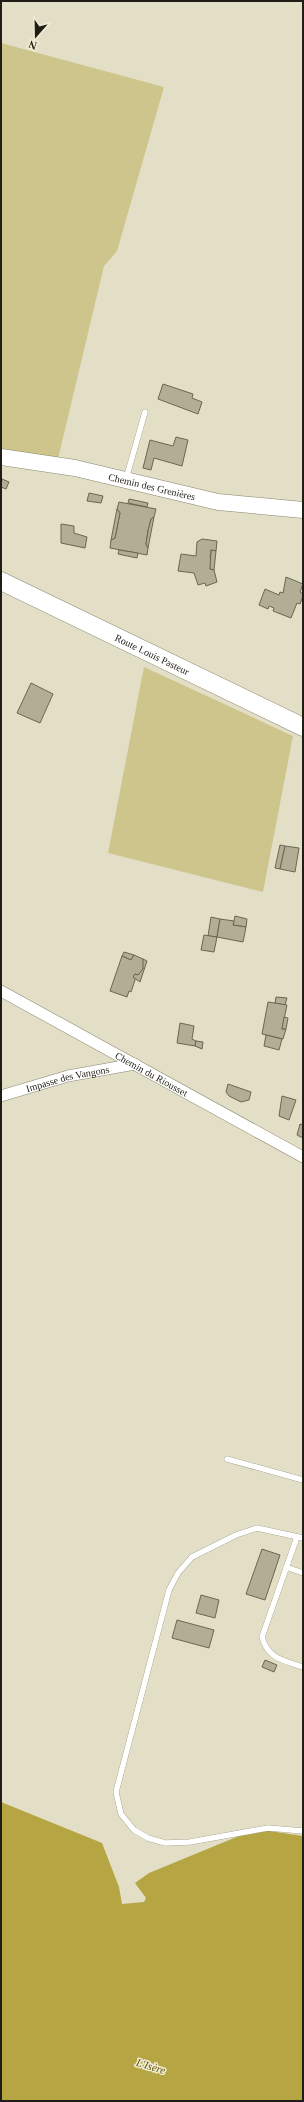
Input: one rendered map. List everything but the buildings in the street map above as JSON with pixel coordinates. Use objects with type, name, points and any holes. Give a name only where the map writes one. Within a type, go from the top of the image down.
[{"type":"main road","name":"Route Louis Pasteur","points":[[1,581],[303,727]]},
{"type":"street","name":"Chemin des Grenières","points":[[1,457],[75,468],[218,502],[303,510]]},
{"type":"street","name":"Chemin du Riousset","points":[[1,991],[303,1157]]},
{"type":"street","name":"Impasse des Vangons","points":[[1,1096],[68,1076],[135,1064]]},
{"type":"lane","points":[[125,481],[145,412]]},
{"type":"lane","points":[[228,1459],[303,1480]]},
{"type":"lane","points":[[303,1668],[276,1658],[268,1652],[262,1637],[286,1567],[300,1537],[257,1528],[236,1535],[192,1558],[178,1573],[169,1590],[116,1792],[121,1814],[134,1830],[148,1838],[165,1843],[190,1842],[268,1828],[303,1831]]},
{"type":"lane","points":[[286,1567],[303,1573]]},
{"type":"shaded area","points":[[1,43],[164,87],[117,251],[104,266],[57,463],[1,452]]},
{"type":"shaded area","points":[[144,667],[293,736],[263,892],[108,853]]},
{"type":"water","name":"L'Isère","points":[[1,1802],[102,1843],[119,1887],[122,1904],[144,1902],[146,1898],[135,1883],[149,1873],[256,1829],[303,1836],[303,2101],[1,2101]]}]
